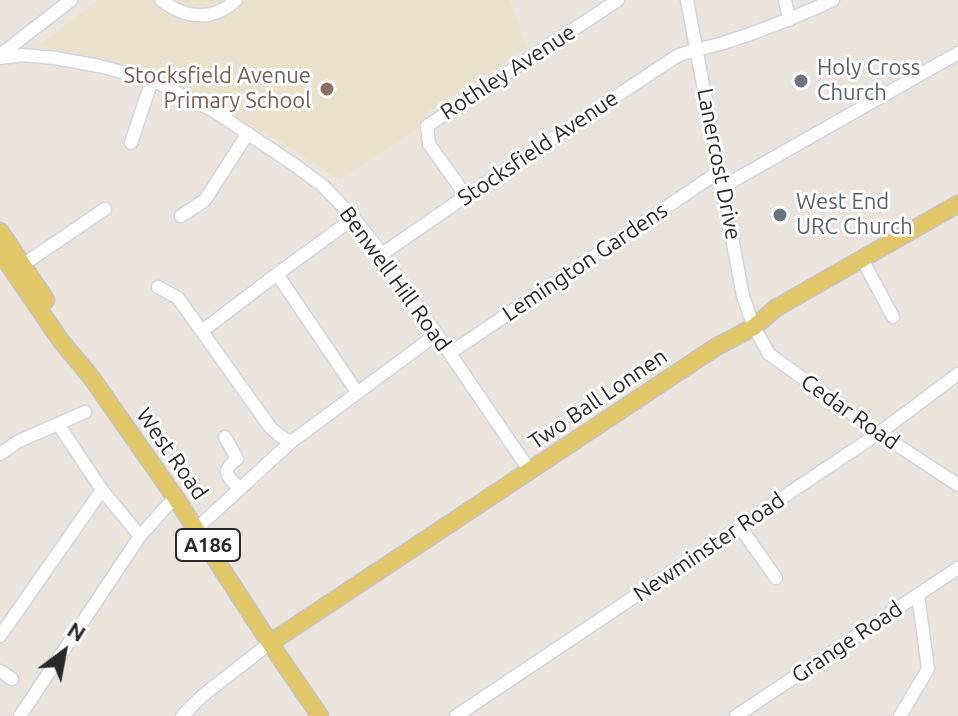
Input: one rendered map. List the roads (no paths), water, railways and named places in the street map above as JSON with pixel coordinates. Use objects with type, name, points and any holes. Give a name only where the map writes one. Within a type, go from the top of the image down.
[{"type":"main road","name":"Two Ball Lonnen","points":[[270,643],[716,347],[754,327],[776,308],[958,204]]},
{"type":"main road","name":"West Road","points":[[0,231],[61,341],[91,377],[197,528],[320,716]]},
{"type":"main road","name":"West Road","points":[[0,252],[18,268]]},
{"type":"street","points":[[0,56],[71,0]]},
{"type":"street","points":[[161,0],[186,14],[203,16],[221,12],[236,0]]},
{"type":"street","name":"Rothley Avenue","points":[[466,196],[429,144],[427,126],[617,0]]},
{"type":"street","name":"Lanercost Drive","points":[[687,0],[743,296],[754,327]]},
{"type":"street","points":[[785,0],[789,20]]},
{"type":"street","name":"Stocksfield Avenue","points":[[382,254],[677,56],[789,20],[833,0]]},
{"type":"street","points":[[724,186],[958,53]]},
{"type":"street","name":"Benwell Hill Road","points":[[0,56],[55,58],[152,80],[214,111],[323,186],[354,218],[382,254],[530,471]]},
{"type":"street","points":[[131,143],[152,80]]},
{"type":"street","points":[[181,216],[205,200],[248,133]]},
{"type":"street","name":"Lemington Gardens","points":[[450,353],[720,171]]},
{"type":"street","points":[[18,268],[105,209]]},
{"type":"street","points":[[202,331],[354,218]]},
{"type":"street","points":[[862,259],[893,317]]},
{"type":"street","points":[[277,274],[357,392]]},
{"type":"street","points":[[158,287],[178,298],[270,427],[291,442]]},
{"type":"street","name":"Cedar Road","points":[[754,327],[769,354],[958,485]]},
{"type":"street","points":[[197,528],[291,442],[437,334]]},
{"type":"street","name":"Newminster Road","points":[[456,716],[879,433],[958,374]]},
{"type":"street","points":[[0,454],[17,442],[85,412]]},
{"type":"street","points":[[58,424],[102,490],[140,536]]},
{"type":"street","points":[[225,437],[237,459],[228,465],[227,475],[240,489]]},
{"type":"street","points":[[0,636],[102,490]]},
{"type":"street","points":[[20,716],[140,536],[175,497]]},
{"type":"street","points":[[740,527],[776,578]]},
{"type":"street","name":"Grange Road","points":[[736,716],[958,568]]},
{"type":"street","points":[[900,716],[928,669],[918,595]]},
{"type":"street","points":[[182,716],[202,696],[270,643]]},
{"type":"street","points":[[0,671],[12,679]]},
{"type":"place","name":"Holy Cross Church","points":[[801,81]]},
{"type":"place","name":"Stocksfield Avenue Primary School","points":[[327,89]]},
{"type":"place","name":"West End URC Church","points":[[780,215]]}]
